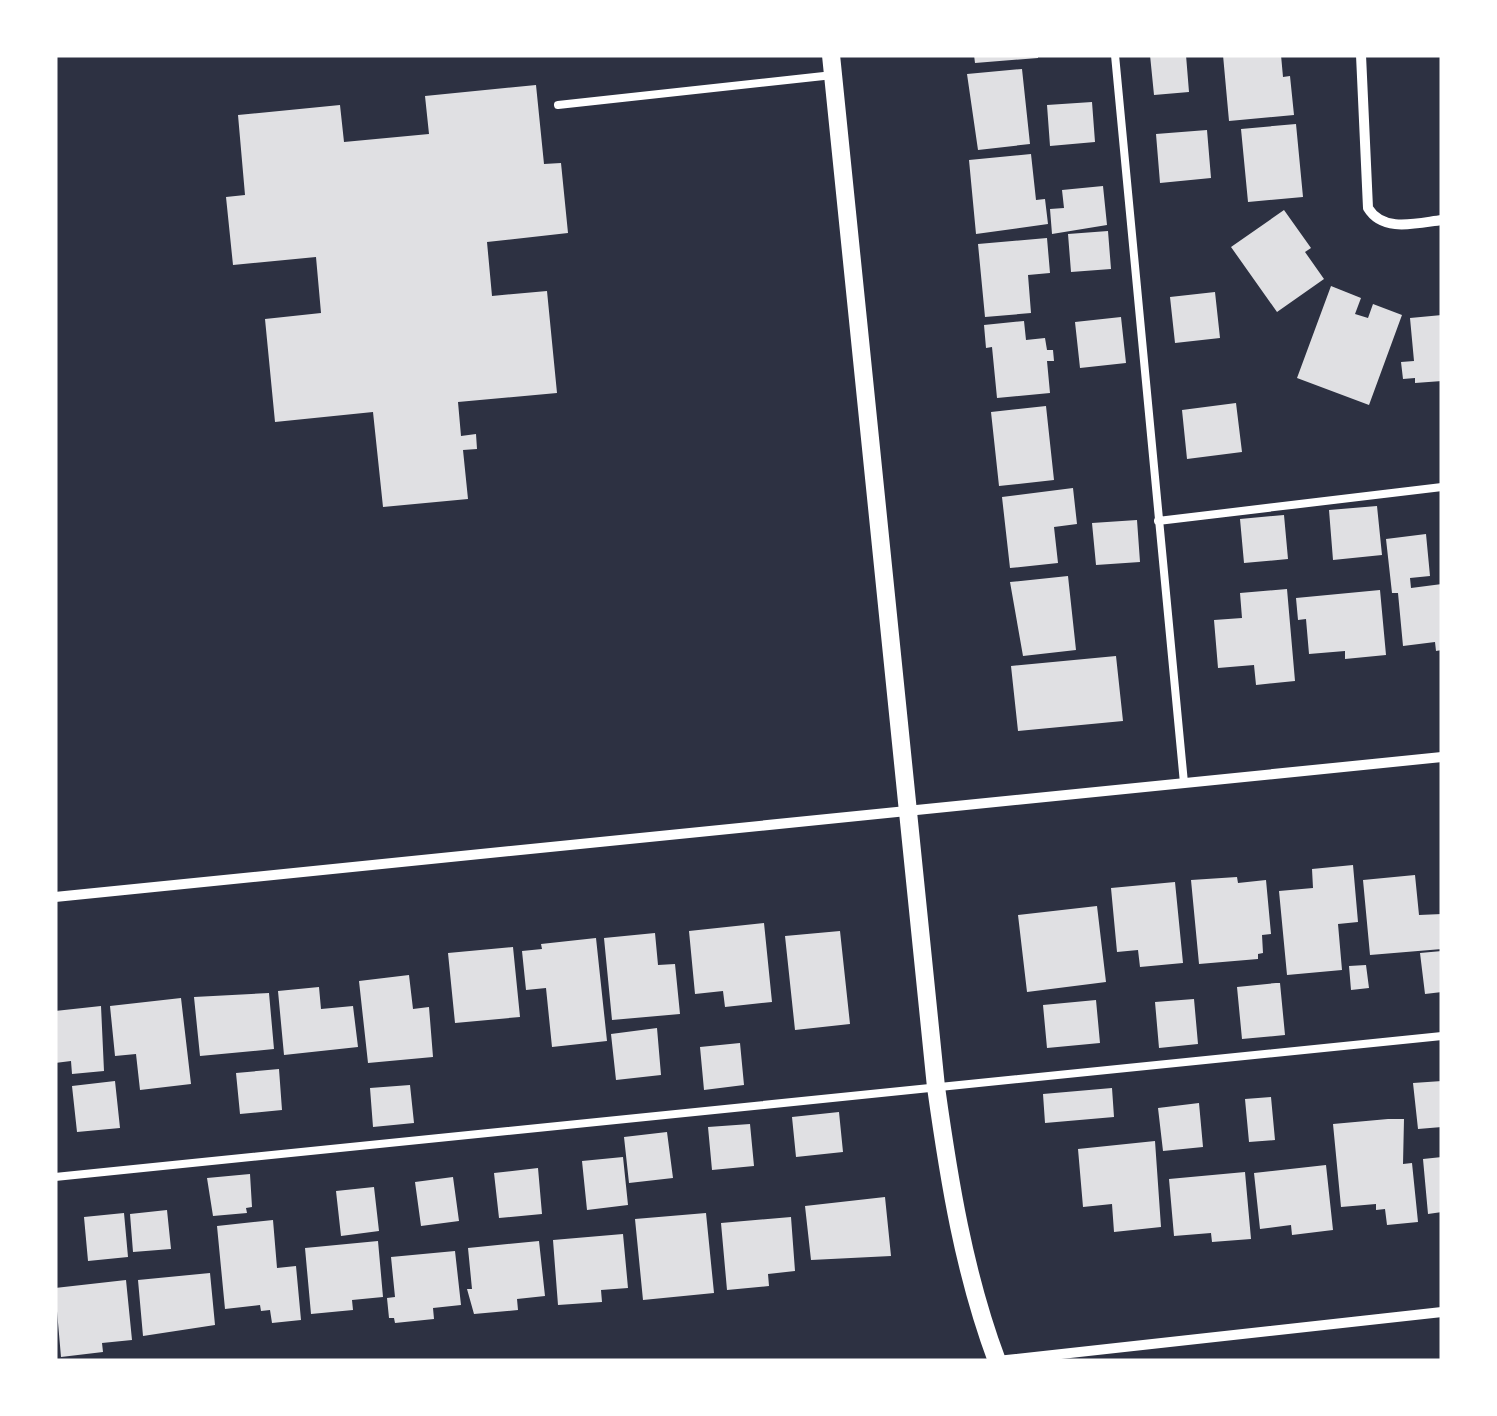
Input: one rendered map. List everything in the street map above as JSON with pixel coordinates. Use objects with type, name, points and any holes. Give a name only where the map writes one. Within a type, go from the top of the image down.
[{"type":"street","points":[[831,55],[936,1087],[956,1216],[979,1313],[997,1361],[1442,1312]]},
{"type":"street","points":[[1360,55],[1368,208],[1375,219],[1392,225],[1442,220]]},
{"type":"street","points":[[55,897],[1442,757]]},
{"type":"lane","points":[[1116,55],[1184,783]]},
{"type":"lane","points":[[558,105],[833,75]]},
{"type":"lane","points":[[1158,521],[1442,487]]},
{"type":"lane","points":[[55,1178],[1442,1036]]},
{"type":"building","points":[[974,55],[1038,55],[1038,58],[975,63]]},
{"type":"building","points":[[1150,55],[1186,55],[1189,92],[1154,95]]},
{"type":"building","points":[[1223,55],[1281,55],[1283,77],[1290,76],[1294,115],[1229,121]]},
{"type":"building","points":[[1022,69],[1030,144],[978,150],[967,74]]},
{"type":"building","points":[[536,85],[544,164],[561,163],[568,233],[487,242],[492,296],[547,291],[557,393],[458,402],[461,436],[476,434],[477,449],[463,450],[468,499],[383,507],[373,412],[275,422],[265,319],[321,313],[316,257],[233,265],[226,197],[245,195],[238,115],[340,105],[344,142],[429,134],[425,96]]},
{"type":"building","points":[[1092,102],[1095,142],[1050,146],[1047,105]]},
{"type":"building","points":[[1296,124],[1303,197],[1248,202],[1241,129]]},
{"type":"building","points":[[1207,130],[1211,178],[1160,183],[1156,134]]},
{"type":"building","points":[[1031,154],[1036,200],[1045,199],[1048,224],[976,234],[969,160]]},
{"type":"building","points":[[1103,186],[1107,225],[1052,234],[1050,209],[1064,208],[1062,190]]},
{"type":"building","points":[[1284,210],[1311,248],[1305,252],[1324,279],[1277,312],[1231,247]]},
{"type":"building","points":[[1108,231],[1111,269],[1071,272],[1068,234]]},
{"type":"building","points":[[1047,238],[1050,273],[1028,275],[1031,313],[985,317],[978,244]]},
{"type":"building","points":[[1331,286],[1361,298],[1355,314],[1368,318],[1373,304],[1402,315],[1369,405],[1297,378]]},
{"type":"building","points":[[1215,292],[1220,338],[1175,343],[1170,297]]},
{"type":"building","points":[[1442,315],[1442,381],[1415,383],[1415,378],[1403,379],[1401,362],[1414,361],[1410,318]]},
{"type":"building","points":[[1121,317],[1126,363],[1080,368],[1075,322]]},
{"type":"building","points":[[1024,321],[1026,340],[1045,338],[1047,350],[1053,350],[1054,361],[1047,361],[1050,393],[997,398],[992,347],[986,348],[984,325]]},
{"type":"building","points":[[1236,403],[1242,452],[1187,459],[1182,410]]},
{"type":"building","points":[[1046,406],[1054,480],[999,486],[991,412]]},
{"type":"building","points":[[1073,488],[1077,524],[1054,527],[1058,563],[1010,568],[1002,497]]},
{"type":"building","points":[[1377,506],[1382,555],[1333,560],[1329,510]]},
{"type":"building","points":[[1284,515],[1288,559],[1244,563],[1240,519]]},
{"type":"building","points":[[1137,520],[1140,562],[1096,565],[1092,523]]},
{"type":"building","points":[[1426,534],[1430,576],[1410,578],[1411,588],[1442,584],[1442,650],[1436,651],[1435,642],[1403,646],[1398,593],[1392,593],[1386,539]]},
{"type":"building","points":[[1068,576],[1076,650],[1023,656],[1010,582]]},
{"type":"building","points":[[1287,589],[1295,681],[1256,685],[1254,665],[1218,668],[1214,620],[1242,618],[1240,593]]},
{"type":"building","points":[[1380,590],[1386,655],[1345,659],[1345,651],[1309,654],[1306,619],[1298,620],[1296,598]]},
{"type":"building","points":[[1116,656],[1123,721],[1018,731],[1011,666]]},
{"type":"building","points":[[1353,865],[1358,922],[1338,924],[1342,970],[1287,975],[1279,891],[1313,888],[1312,869]]},
{"type":"building","points":[[1415,875],[1419,915],[1442,914],[1442,949],[1370,955],[1363,880]]},
{"type":"building","points":[[1237,877],[1238,883],[1266,880],[1271,934],[1262,935],[1263,953],[1258,954],[1258,959],[1199,964],[1191,880]]},
{"type":"building","points":[[1175,882],[1183,963],[1140,967],[1138,950],[1117,952],[1111,888]]},
{"type":"building","points":[[1097,906],[1106,982],[1027,992],[1018,915]]},
{"type":"building","points":[[764,923],[772,1002],[725,1007],[723,991],[695,994],[689,931]]},
{"type":"building","points":[[840,931],[850,1024],[795,1030],[785,936]]},
{"type":"building","points":[[655,933],[658,965],[675,964],[680,1014],[612,1020],[604,938]]},
{"type":"building","points":[[596,938],[607,1041],[552,1047],[546,988],[526,990],[522,951],[542,949],[541,944]]},
{"type":"building","points":[[513,947],[520,1017],[455,1023],[448,953]]},
{"type":"building","points":[[1442,951],[1442,992],[1425,994],[1420,953]]},
{"type":"building","points":[[1366,965],[1369,988],[1351,990],[1349,966]]},
{"type":"building","points":[[409,975],[413,1009],[429,1007],[433,1057],[368,1063],[359,981]]},
{"type":"building","points":[[1280,983],[1285,1035],[1242,1039],[1237,987]]},
{"type":"building","points":[[319,987],[321,1009],[353,1006],[358,1047],[284,1055],[278,991]]},
{"type":"building","points":[[269,993],[274,1049],[200,1056],[194,997]]},
{"type":"building","points":[[181,998],[191,1084],[140,1090],[136,1054],[115,1056],[110,1006]]},
{"type":"building","points":[[1194,999],[1198,1044],[1159,1048],[1155,1002]]},
{"type":"building","points":[[1096,1000],[1100,1043],[1047,1048],[1043,1005]]},
{"type":"building","points":[[101,1006],[104,1071],[72,1074],[71,1061],[55,1063],[55,1011]]},
{"type":"building","points":[[657,1028],[661,1075],[616,1080],[611,1034]]},
{"type":"building","points":[[740,1043],[744,1085],[704,1090],[700,1047]]},
{"type":"building","points":[[279,1069],[282,1110],[240,1114],[236,1073]]},
{"type":"building","points":[[115,1081],[120,1128],[77,1132],[72,1086]]},
{"type":"building","points":[[1442,1081],[1442,1127],[1418,1129],[1413,1083]]},
{"type":"building","points":[[410,1085],[414,1123],[373,1127],[370,1088]]},
{"type":"building","points":[[1112,1088],[1114,1117],[1045,1123],[1043,1094]]},
{"type":"building","points":[[1271,1097],[1275,1140],[1249,1142],[1245,1099]]},
{"type":"building","points":[[1199,1103],[1203,1147],[1163,1151],[1158,1108]]},
{"type":"building","points":[[839,1112],[843,1152],[796,1157],[792,1117]]},
{"type":"building","points":[[1404,1119],[1403,1164],[1412,1163],[1418,1222],[1387,1225],[1385,1209],[1376,1210],[1376,1204],[1341,1207],[1333,1124]]},
{"type":"building","points":[[750,1124],[754,1166],[712,1170],[708,1127]]},
{"type":"building","points":[[667,1132],[673,1178],[629,1183],[624,1137]]},
{"type":"building","points":[[1155,1141],[1161,1227],[1114,1232],[1112,1204],[1083,1207],[1078,1149]]},
{"type":"building","points":[[623,1157],[628,1205],[587,1210],[582,1161]]},
{"type":"building","points":[[1442,1157],[1442,1212],[1428,1214],[1423,1159]]},
{"type":"building","points":[[1326,1165],[1333,1230],[1292,1235],[1291,1225],[1260,1229],[1254,1173]]},
{"type":"building","points":[[538,1168],[542,1214],[499,1218],[494,1173]]},
{"type":"building","points":[[1245,1172],[1251,1239],[1212,1242],[1211,1233],[1174,1236],[1169,1179]]},
{"type":"building","points":[[250,1174],[252,1207],[246,1208],[247,1213],[213,1216],[207,1178]]},
{"type":"building","points":[[453,1177],[459,1221],[421,1226],[415,1182]]},
{"type":"building","points":[[374,1187],[379,1231],[341,1236],[336,1191]]},
{"type":"building","points":[[885,1197],[891,1256],[811,1260],[805,1206]]},
{"type":"building","points":[[167,1210],[171,1249],[133,1252],[130,1214]]},
{"type":"building","points":[[124,1213],[128,1257],[88,1261],[84,1217]]},
{"type":"building","points":[[706,1213],[714,1293],[643,1300],[635,1219]]},
{"type":"building","points":[[791,1217],[795,1271],[768,1274],[769,1286],[727,1290],[721,1223]]},
{"type":"building","points":[[273,1220],[277,1268],[296,1266],[301,1320],[272,1323],[270,1310],[261,1311],[260,1305],[225,1309],[217,1226]]},
{"type":"building","points":[[623,1234],[628,1288],[601,1290],[602,1302],[558,1305],[553,1240]]},
{"type":"building","points":[[378,1241],[383,1297],[352,1300],[353,1310],[311,1314],[305,1248]]},
{"type":"building","points":[[539,1241],[545,1296],[517,1299],[518,1310],[474,1314],[467,1289],[472,1289],[468,1248]]},
{"type":"building","points":[[455,1251],[461,1305],[433,1308],[434,1319],[395,1323],[394,1318],[389,1318],[387,1298],[395,1297],[391,1257]]},
{"type":"building","points":[[210,1273],[215,1325],[143,1336],[138,1280]]},
{"type":"building","points":[[126,1280],[132,1340],[102,1343],[103,1352],[61,1357],[55,1288]]}]
